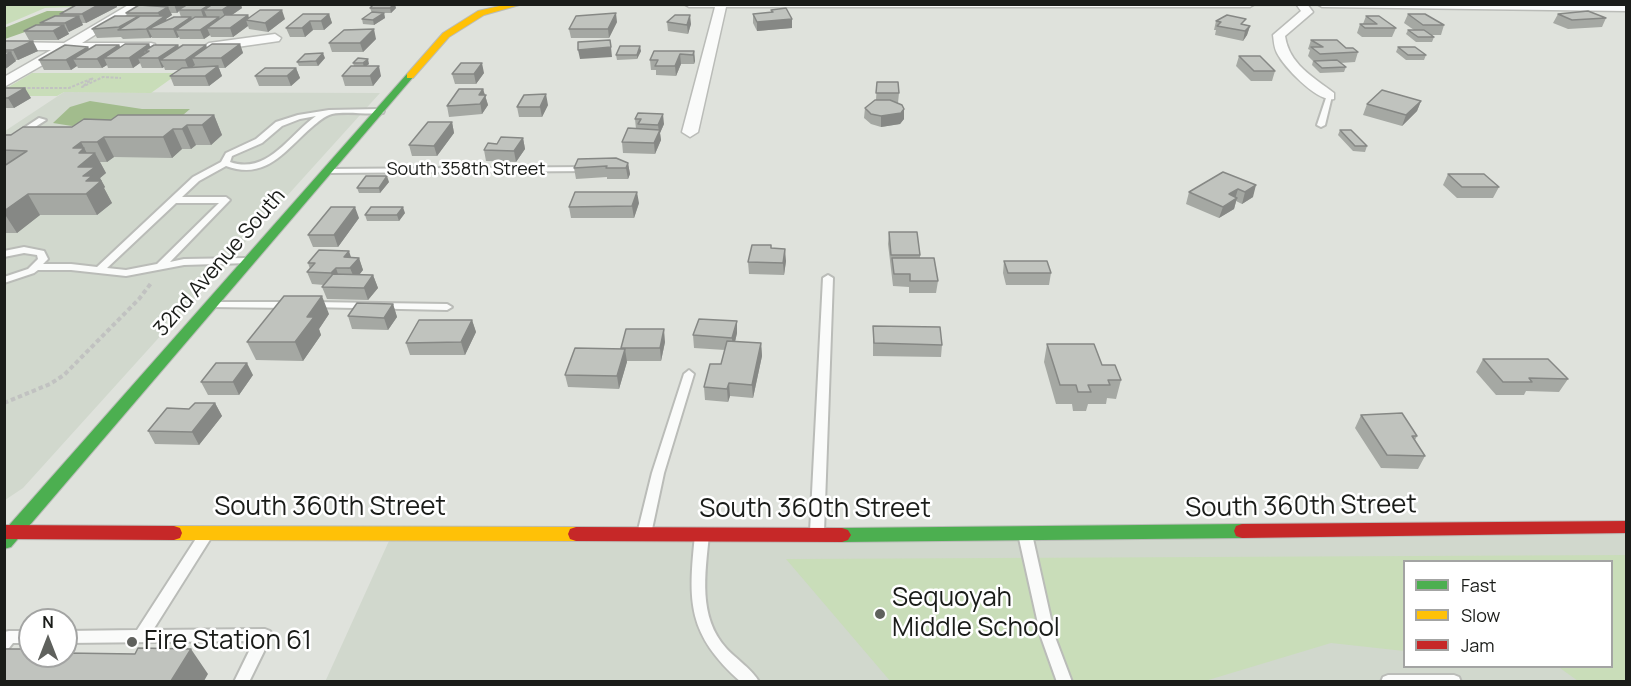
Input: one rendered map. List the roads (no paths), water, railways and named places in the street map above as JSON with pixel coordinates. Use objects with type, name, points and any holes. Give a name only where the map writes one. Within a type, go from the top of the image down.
[{"type":"street","points":[[4,83],[139,4]]},
{"type":"street","name":"32nd Avenue South","points":[[7,535],[212,305],[446,34],[472,17],[490,9],[519,4]]},
{"type":"street","points":[[689,4],[1250,4]]},
{"type":"street","points":[[1301,4],[1307,12],[1279,35],[1279,44],[1289,63],[1329,96]]},
{"type":"street","points":[[1322,4],[1626,8]]},
{"type":"street","points":[[690,132],[721,5]]},
{"type":"street","points":[[195,47],[275,38]]},
{"type":"street","points":[[4,46],[160,47]]},
{"type":"street","name":"South 360th Street","points":[[7,535],[207,532],[1025,534],[1626,527]]},
{"type":"lane","points":[[1321,125],[1329,96]]},
{"type":"lane","points":[[226,163],[225,159],[229,155],[259,141],[279,124],[298,117],[329,112],[380,111]]},
{"type":"lane","points":[[99,270],[196,179],[226,163],[247,167],[271,160],[315,118],[329,112]]},
{"type":"lane","points":[[4,145],[42,120]]},
{"type":"lane","name":"South 358th Street","points":[[328,171],[592,169]]},
{"type":"lane","points":[[162,267],[226,200],[174,200]]},
{"type":"lane","points":[[4,254],[37,251],[43,259],[36,267]]},
{"type":"lane","points":[[4,280],[36,267],[126,273],[200,261],[250,261]]},
{"type":"lane","points":[[817,535],[828,278]]},
{"type":"lane","points":[[212,305],[375,304],[447,307]]},
{"type":"lane","points":[[644,534],[651,491],[665,456],[689,374]]},
{"type":"lane","points":[[141,636],[207,532]]},
{"type":"lane","points":[[1025,534],[1048,638],[1065,681]]},
{"type":"lane","points":[[702,535],[696,589],[702,622],[725,658],[752,681]]},
{"type":"lane","points":[[78,637],[265,635],[240,681]]},
{"type":"lane","points":[[4,643],[9,637],[18,637]]},
{"type":"lane","points":[[1388,681],[1454,681]]},
{"type":"place","name":"Sequoyah Middle School","points":[[880,614]]},
{"type":"place","name":"Fire Station 61","points":[[132,642]]}]
